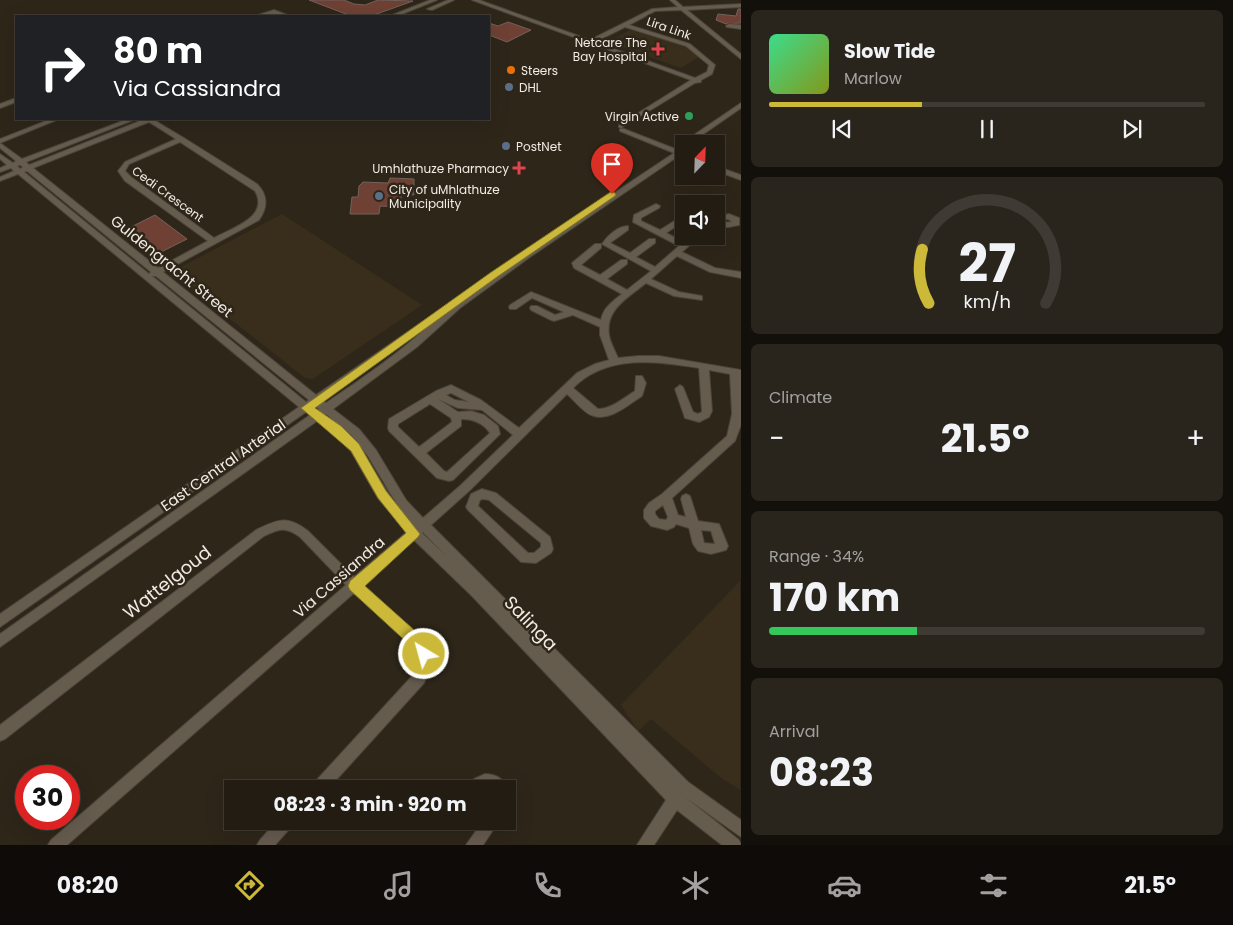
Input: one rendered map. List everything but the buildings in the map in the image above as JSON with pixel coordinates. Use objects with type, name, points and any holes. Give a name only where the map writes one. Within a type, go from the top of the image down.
[{"type":"street","points":[[396,15],[435,0]]},
{"type":"street","points":[[414,15],[452,0]]},
{"type":"street","points":[[474,0],[699,79]]},
{"type":"street","points":[[481,0],[594,43],[699,79]]},
{"type":"street","points":[[672,0],[685,8]]},
{"type":"street","points":[[676,0],[740,56]]},
{"type":"street","points":[[594,43],[654,13],[685,8],[740,5]]},
{"type":"street","points":[[262,15],[274,12],[284,15]]},
{"type":"street","name":"Lira Link","points":[[628,26],[693,48],[712,65],[710,73],[699,79]]},
{"type":"street","points":[[729,26],[740,27]]},
{"type":"street","points":[[675,150],[634,134],[624,128],[699,79]]},
{"type":"street","points":[[0,106],[15,100]]},
{"type":"street","points":[[703,135],[740,107]]},
{"type":"street","name":"East Central Arterial","points":[[698,135],[740,107]]},
{"type":"street","points":[[0,141],[53,120]]},
{"type":"street","points":[[0,180],[18,172],[25,165],[131,120]]},
{"type":"street","points":[[0,170],[10,166],[25,165],[147,120]]},
{"type":"street","points":[[147,277],[256,218],[262,208],[261,194],[254,186],[182,139],[160,122]]},
{"type":"street","name":"Cedi Crescent","points":[[182,139],[127,163],[121,171],[128,179],[213,241]]},
{"type":"street","name":"Guldengracht Street","points":[[0,145],[158,272],[316,409]]},
{"type":"street","name":"East Central Arterial","points":[[0,621],[414,345],[455,304],[675,155]]},
{"type":"street","name":"Guldengracht Street","points":[[0,156],[147,277],[316,409]]},
{"type":"street","points":[[725,172],[740,178]]},
{"type":"street","points":[[0,180],[16,178],[34,184]]},
{"type":"street","points":[[614,360],[604,335],[606,316],[611,307],[685,246],[636,221],[637,217],[656,206]]},
{"type":"street","points":[[725,217],[729,216],[736,220],[736,223],[725,225]]},
{"type":"street","points":[[660,234],[675,223]]},
{"type":"street","points":[[625,228],[609,239],[606,244],[627,260],[657,270]]},
{"type":"street","points":[[602,279],[652,240]]},
{"type":"street","points":[[598,246],[576,264],[628,294]]},
{"type":"street","points":[[677,253],[712,270],[740,275]]},
{"type":"street","points":[[646,280],[677,294],[699,298]]},
{"type":"street","points":[[512,307],[531,295],[604,325]]},
{"type":"street","points":[[534,308],[554,318],[571,313]]},
{"type":"street","name":"Via Cassiandra","points":[[56,845],[465,488],[580,375],[591,368],[614,360],[649,359],[737,372]]},
{"type":"street","points":[[680,389],[689,415],[699,418],[706,414],[704,366]]},
{"type":"street","points":[[674,518],[670,524],[662,526],[650,518],[651,508],[666,497],[731,438],[739,426],[737,372]]},
{"type":"street","points":[[567,388],[593,412],[601,413],[616,408],[639,393],[640,378]]},
{"type":"street","points":[[435,397],[456,404],[481,406],[509,424],[520,435]]},
{"type":"street","points":[[435,397],[456,416],[471,415],[480,418],[494,429],[495,434],[449,477],[441,475],[392,425],[435,397]]},
{"type":"street","name":"East Central Arterial","points":[[0,641],[316,409]]},
{"type":"street","name":"Salinga","points":[[316,409],[355,448],[382,495],[683,786],[740,830]]},
{"type":"street","points":[[419,453],[456,423],[456,416]]},
{"type":"street","points":[[465,488],[475,497]]},
{"type":"street","points":[[482,494],[492,496],[546,541],[547,548],[536,558],[525,558],[475,512],[472,503],[475,497],[482,494]]},
{"type":"street","points":[[666,497],[674,518],[694,525],[686,499]]},
{"type":"street","name":"Wattelgoud","points":[[0,734],[224,560],[269,528],[279,524],[296,528],[310,539],[355,586],[417,642],[424,654],[424,668],[419,678],[326,780]]},
{"type":"street","name":"Salinga","points":[[419,529],[476,592],[675,799],[734,845]]},
{"type":"street","points":[[645,845],[683,786]]},
{"type":"street","points":[[265,845],[279,830]]},
{"type":"shaded area","name":"Netcare The Bay Hospital","points":[[630,30],[686,47],[699,57],[681,68],[610,43],[609,41]]},
{"type":"shaded area","points":[[282,214],[422,305],[313,379],[305,378],[173,274],[175,270]]},
{"type":"shaded area","points":[[740,581],[740,790],[720,777],[651,719],[638,731],[621,705]]},
{"type":"place","name":"Netcare The Bay Hospital","points":[[658,49]]},
{"type":"place","name":"Steers","points":[[511,70]]},
{"type":"place","name":"DHL","points":[[509,87]]},
{"type":"place","name":"Virgin Active","points":[[689,116]]},
{"type":"place","name":"PostNet","points":[[506,146]]},
{"type":"place","name":"Umhlathuze Pharmacy","points":[[519,168]]},
{"type":"place","name":"City of uMhlathuze Municipality","points":[[379,196]]},
{"type":"route","points":[[424,654],[417,642],[355,586],[414,534],[382,495],[365,461],[355,448],[336,430],[307,408],[564,225],[612,194]]}]
